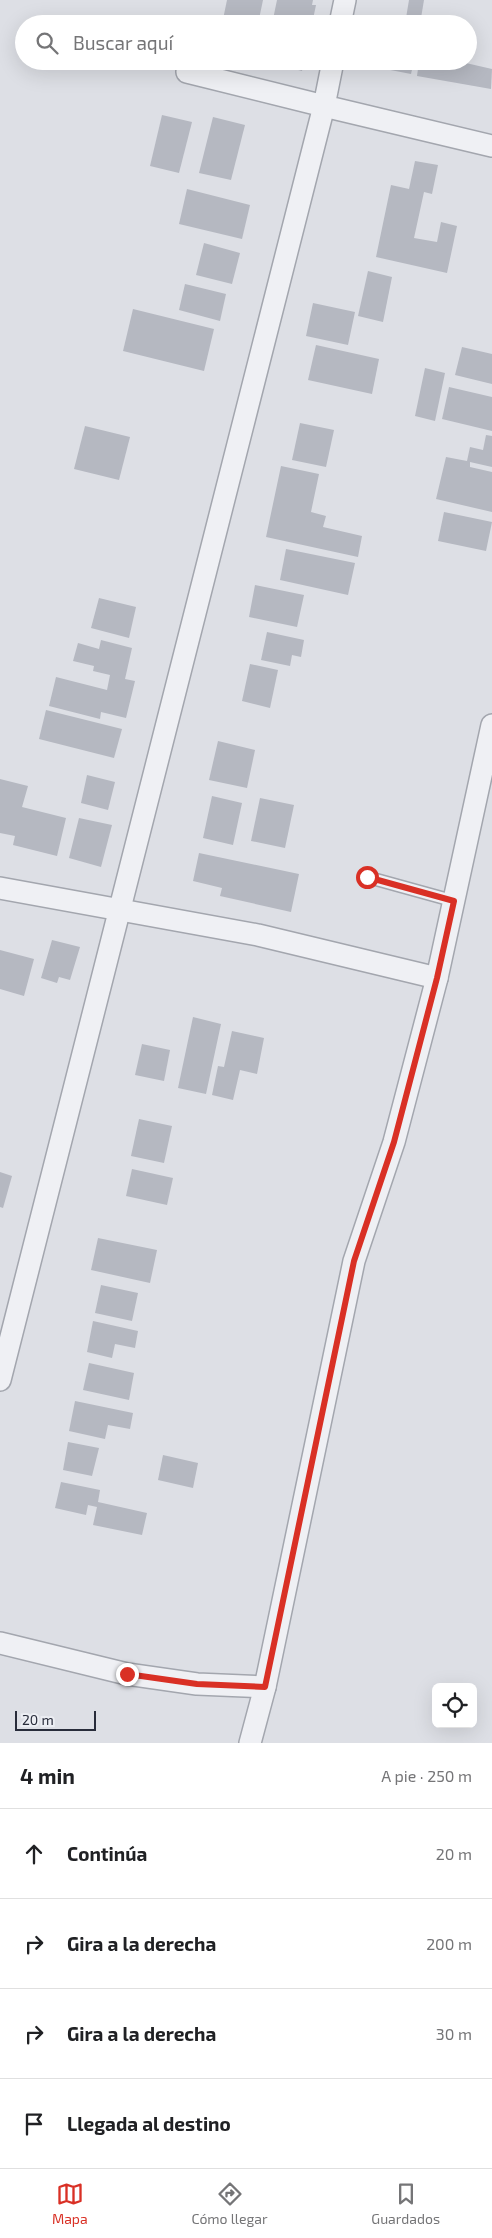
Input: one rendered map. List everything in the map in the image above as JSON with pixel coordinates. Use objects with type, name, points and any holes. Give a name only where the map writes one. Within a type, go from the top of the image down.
[{"type":"street","points":[[342,15],[345,0]]},
{"type":"street","points":[[0,1380],[324,106],[331,70]]},
{"type":"street","points":[[187,72],[492,146]]},
{"type":"street","points":[[250,1743],[265,1687],[354,1261],[394,1142],[437,978],[492,725]]},
{"type":"street","points":[[0,888],[258,935],[437,978]]},
{"type":"street","points":[[0,1643],[127,1674],[197,1684],[265,1687]]},
{"type":"lane","points":[[367,877],[454,901]]},
{"type":"building","points":[[227,0],[263,0],[260,15],[224,15]]},
{"type":"building","points":[[277,0],[313,0],[312,5],[316,5],[314,15],[274,15]]},
{"type":"building","points":[[409,0],[424,0],[422,15],[406,15]]},
{"type":"building","points":[[477,66],[492,69],[491,89],[417,76],[418,70],[477,70]]},
{"type":"building","points":[[390,70],[412,70],[411,74]]},
{"type":"building","points":[[162,115],[192,122],[179,173],[150,166]]},
{"type":"building","points":[[213,117],[245,125],[231,180],[199,173]]},
{"type":"building","points":[[415,161],[438,165],[432,194],[424,192],[414,238],[437,242],[441,222],[457,226],[447,273],[376,257],[391,185],[409,189]]},
{"type":"building","points":[[187,189],[250,205],[242,239],[179,224]]},
{"type":"building","points":[[204,243],[240,253],[232,284],[196,275]]},
{"type":"building","points":[[368,271],[392,277],[383,322],[358,316]]},
{"type":"building","points":[[185,284],[226,294],[220,321],[179,310]]},
{"type":"building","points":[[313,303],[355,312],[348,345],[306,336]]},
{"type":"building","points":[[133,309],[214,329],[204,371],[123,351]]},
{"type":"building","points":[[316,345],[379,359],[372,394],[308,380]]},
{"type":"building","points":[[462,347],[492,354],[492,384],[455,375]]},
{"type":"building","points":[[425,368],[445,373],[435,421],[415,416]]},
{"type":"building","points":[[449,387],[492,397],[492,431],[442,419]]},
{"type":"building","points":[[300,423],[334,430],[326,467],[292,460]]},
{"type":"building","points":[[85,426],[130,437],[119,480],[74,469]]},
{"type":"building","points":[[486,435],[492,436],[492,467],[470,462],[470,467],[492,472],[492,512],[436,499],[446,457],[467,461],[470,447],[483,450]]},
{"type":"building","points":[[281,466],[319,474],[311,512],[326,516],[323,527],[362,536],[358,557],[266,537]]},
{"type":"building","points":[[444,512],[492,522],[486,551],[438,541]]},
{"type":"building","points":[[286,549],[355,563],[348,595],[280,580]]},
{"type":"building","points":[[255,585],[304,595],[297,627],[249,617]]},
{"type":"building","points":[[99,598],[136,607],[129,638],[91,628]]},
{"type":"building","points":[[267,632],[304,640],[301,657],[292,655],[290,666],[261,660]]},
{"type":"building","points":[[101,640],[132,648],[125,679],[135,681],[126,718],[101,712],[100,719],[49,706],[56,677],[107,690],[110,675],[93,671],[94,666],[73,661],[78,643],[99,649]]},
{"type":"building","points":[[250,664],[278,670],[270,708],[242,701]]},
{"type":"building","points":[[46,710],[122,729],[114,758],[39,739]]},
{"type":"building","points":[[218,741],[255,750],[247,788],[209,780]]},
{"type":"building","points":[[87,775],[115,782],[108,810],[81,803]]},
{"type":"building","points":[[0,779],[28,786],[22,807],[66,818],[57,856],[13,845],[15,836],[0,833]]},
{"type":"building","points":[[212,796],[242,803],[233,845],[203,838]]},
{"type":"building","points":[[260,798],[294,805],[285,848],[251,841]]},
{"type":"building","points":[[79,818],[112,825],[101,867],[69,858]]},
{"type":"building","points":[[199,853],[299,874],[291,912],[220,896],[222,888],[193,881]]},
{"type":"building","points":[[52,940],[80,947],[70,980],[59,977],[57,983],[41,978]]},
{"type":"building","points":[[0,950],[34,959],[24,996],[0,989]]},
{"type":"building","points":[[193,1017],[221,1024],[206,1094],[178,1088]]},
{"type":"building","points":[[232,1031],[264,1038],[257,1074],[240,1070],[233,1100],[212,1095],[218,1066],[224,1067]]},
{"type":"building","points":[[142,1044],[170,1050],[164,1081],[135,1075]]},
{"type":"building","points":[[139,1119],[172,1126],[164,1163],[131,1156]]},
{"type":"building","points":[[132,1169],[173,1178],[167,1205],[126,1196]]},
{"type":"building","points":[[0,1172],[12,1176],[3,1208],[0,1207]]},
{"type":"building","points":[[98,1238],[157,1250],[150,1283],[91,1270]]},
{"type":"building","points":[[101,1285],[138,1293],[132,1321],[95,1313]]},
{"type":"building","points":[[93,1321],[138,1331],[135,1348],[115,1344],[112,1358],[87,1352]]},
{"type":"building","points":[[89,1363],[134,1373],[129,1400],[83,1390]]},
{"type":"building","points":[[75,1401],[133,1413],[130,1429],[108,1425],[105,1439],[69,1431]]},
{"type":"building","points":[[68,1442],[99,1448],[92,1476],[63,1470]]},
{"type":"building","points":[[163,1455],[198,1463],[193,1488],[158,1480]]},
{"type":"building","points":[[61,1482],[100,1490],[98,1502],[147,1513],[142,1535],[93,1525],[97,1507],[88,1505],[86,1515],[55,1508]]},
{"type":"route","points":[[127,1674],[197,1684],[265,1687],[354,1261],[394,1142],[437,978],[454,901],[367,877]]}]
